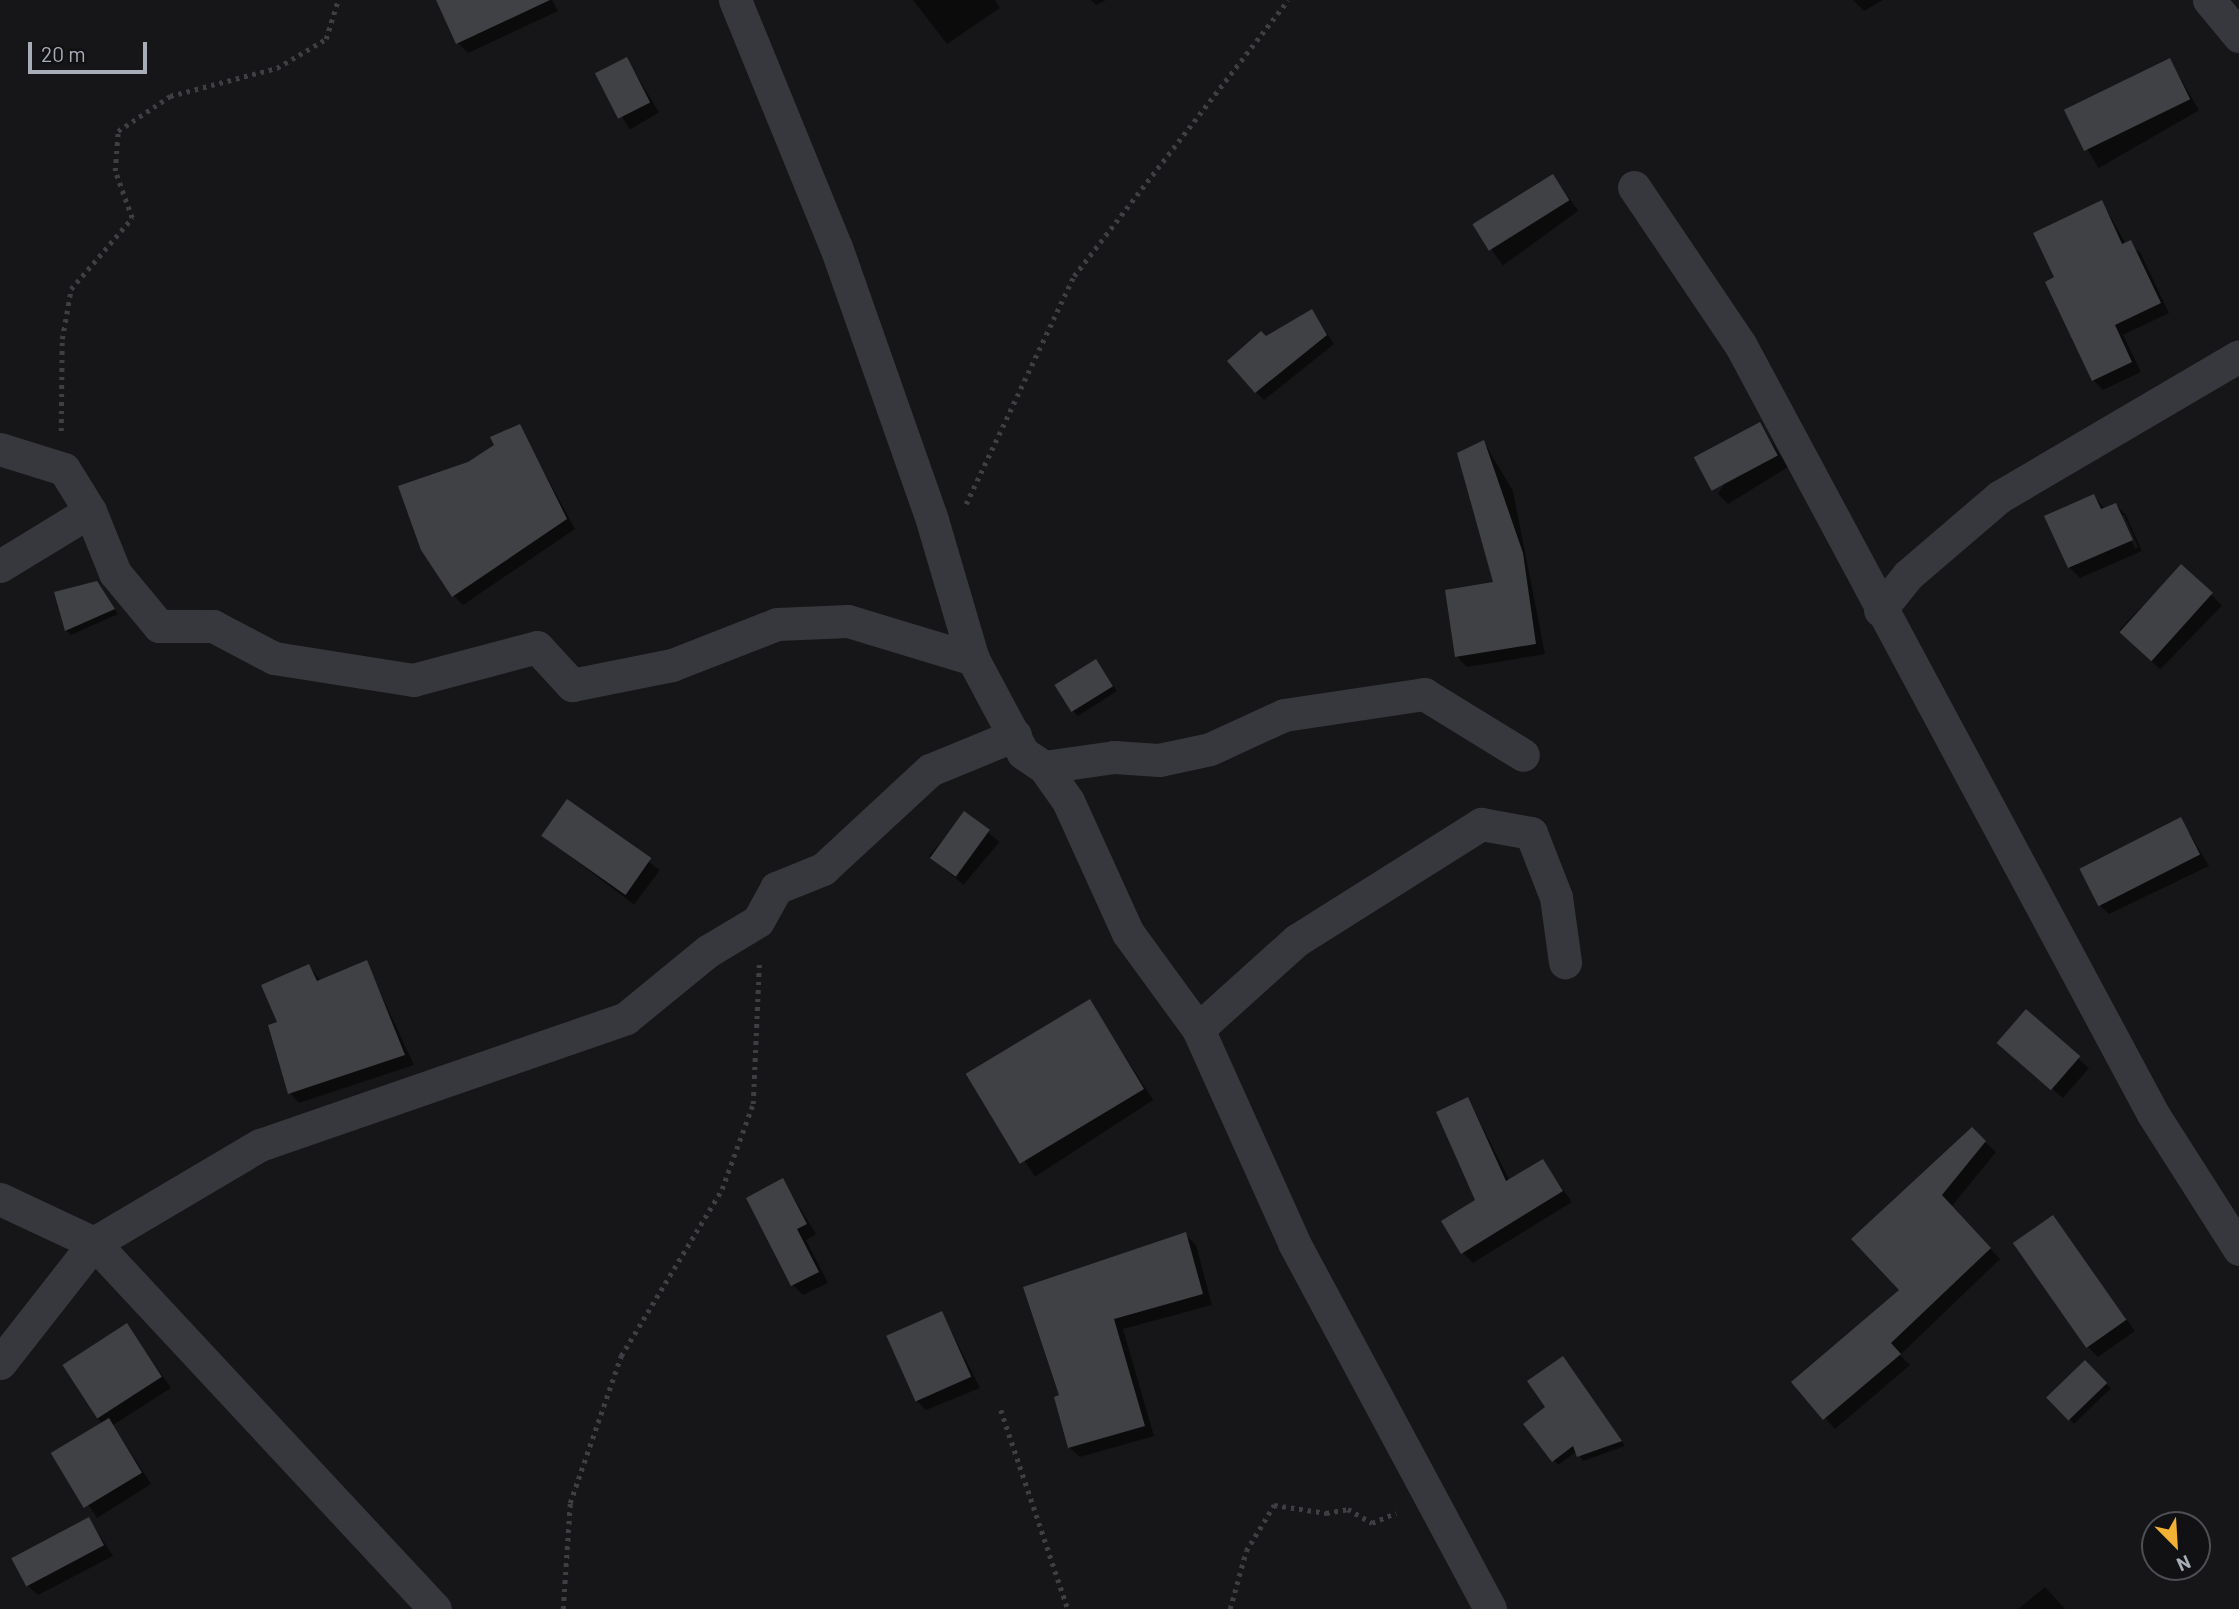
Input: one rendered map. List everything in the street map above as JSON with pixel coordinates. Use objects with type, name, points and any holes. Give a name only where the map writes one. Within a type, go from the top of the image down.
[{"type":"street","points":[[735,0],[836,247],[944,564],[973,659],[1023,754],[1044,767],[1068,802],[1128,933],[1198,1029],[1294,1243],[1490,1609]]},
{"type":"street","points":[[2209,0],[2239,36]]},
{"type":"street","points":[[1634,187],[1740,344],[1880,610],[2153,1114],[2239,1249]]},
{"type":"street","points":[[1880,610],[1908,575],[1999,497],[2239,356]]},
{"type":"street","points":[[0,449],[64,469],[90,511],[115,572],[159,626],[213,626],[274,658],[413,680],[537,647],[572,685],[672,665],[777,624],[848,621],[973,659]]},
{"type":"street","points":[[0,566],[90,511]]},
{"type":"street","points":[[1044,767],[1114,757],[1159,761],[1210,749],[1284,715],[1424,694],[1523,755]]},
{"type":"street","points":[[0,1363],[94,1243],[260,1145],[626,1018],[708,951],[758,921],[776,888],[823,869],[930,770],[1015,735]]},
{"type":"street","points":[[1198,1029],[1297,940],[1481,824],[1531,833],[1556,897],[1565,962]]},
{"type":"street","points":[[0,1199],[94,1243],[435,1609]]},
{"type":"path","points":[[64,469],[62,339],[71,289],[132,218],[115,171],[118,131],[170,96],[225,85],[296,57],[326,39],[338,0]]},
{"type":"path","points":[[944,564],[977,475],[1074,276],[1288,0]]},
{"type":"path","points":[[563,1609],[570,1503],[621,1356],[722,1189],[753,1104],[758,921]]},
{"type":"path","points":[[1001,1410],[1068,1609]]},
{"type":"path","points":[[1230,1609],[1246,1551],[1274,1505],[1348,1509],[1372,1524],[1429,1498]]},
{"type":"building","points":[[436,0],[550,0],[456,44]]},
{"type":"building","points":[[627,57],[650,102],[618,119],[595,73]]},
{"type":"building","points":[[2170,58],[2190,99],[2084,151],[2064,110]]},
{"type":"building","points":[[1553,174],[1569,200],[1489,251],[1472,224]]},
{"type":"building","points":[[2102,200],[2122,244],[2131,240],[2161,303],[2115,325],[2132,362],[2092,381],[2045,282],[2054,277],[2033,233]]},
{"type":"building","points":[[1312,309],[1327,335],[1255,393],[1227,361],[1261,331],[1266,336]]},
{"type":"building","points":[[1760,422],[1778,456],[1712,491],[1694,457]]},
{"type":"building","points":[[520,424],[567,519],[452,597],[421,550],[398,486],[468,462],[494,445],[490,437]]},
{"type":"building","points":[[1484,440],[1523,553],[1536,644],[1455,657],[1445,590],[1493,582],[1457,453]]},
{"type":"building","points":[[2094,494],[2101,509],[2116,503],[2133,540],[2068,568],[2044,516]]},
{"type":"building","points":[[2181,564],[2213,593],[2151,661],[2119,632]]},
{"type":"building","points":[[97,581],[115,609],[65,631],[54,592]]},
{"type":"building","points":[[1096,659],[1113,686],[1071,712],[1054,685]]},
{"type":"building","points":[[567,799],[651,858],[626,895],[541,836]]},
{"type":"building","points":[[964,811],[990,830],[956,877],[930,858]]},
{"type":"building","points":[[2181,817],[2200,854],[2098,906],[2079,869]]},
{"type":"building","points":[[367,960],[405,1055],[288,1094],[268,1025],[277,1022],[261,985],[309,964],[317,981]]},
{"type":"building","points":[[1090,999],[1144,1089],[1020,1164],[966,1074]]},
{"type":"building","points":[[2026,1009],[2080,1056],[2051,1090],[1996,1043]]},
{"type":"building","points":[[1468,1097],[1506,1181],[1543,1159],[1563,1191],[1461,1254],[1441,1221],[1475,1200],[1436,1112]]},
{"type":"building","points":[[1972,1127],[1986,1141],[1942,1195],[1991,1248],[1891,1343],[1901,1354],[1823,1420],[1791,1382],[1899,1290],[1851,1239]]},
{"type":"building","points":[[783,1178],[807,1224],[797,1229],[819,1272],[791,1286],[746,1198]]},
{"type":"building","points":[[2053,1215],[2126,1320],[2086,1348],[2013,1243]]},
{"type":"building","points":[[1186,1232],[1203,1294],[1114,1319],[1145,1426],[1068,1448],[1054,1397],[1059,1395],[1023,1287]]},
{"type":"building","points":[[942,1311],[971,1377],[916,1402],[886,1336]]},
{"type":"building","points":[[127,1323],[162,1377],[97,1419],[62,1365]]},
{"type":"building","points":[[1563,1356],[1622,1441],[1577,1457],[1573,1446],[1552,1462],[1523,1424],[1545,1407],[1527,1381]]},
{"type":"building","points":[[2085,1360],[2107,1383],[2068,1421],[2046,1398]]},
{"type":"building","points":[[109,1418],[142,1473],[84,1508],[51,1453]]},
{"type":"building","points":[[89,1517],[104,1545],[26,1587],[11,1558]]}]
